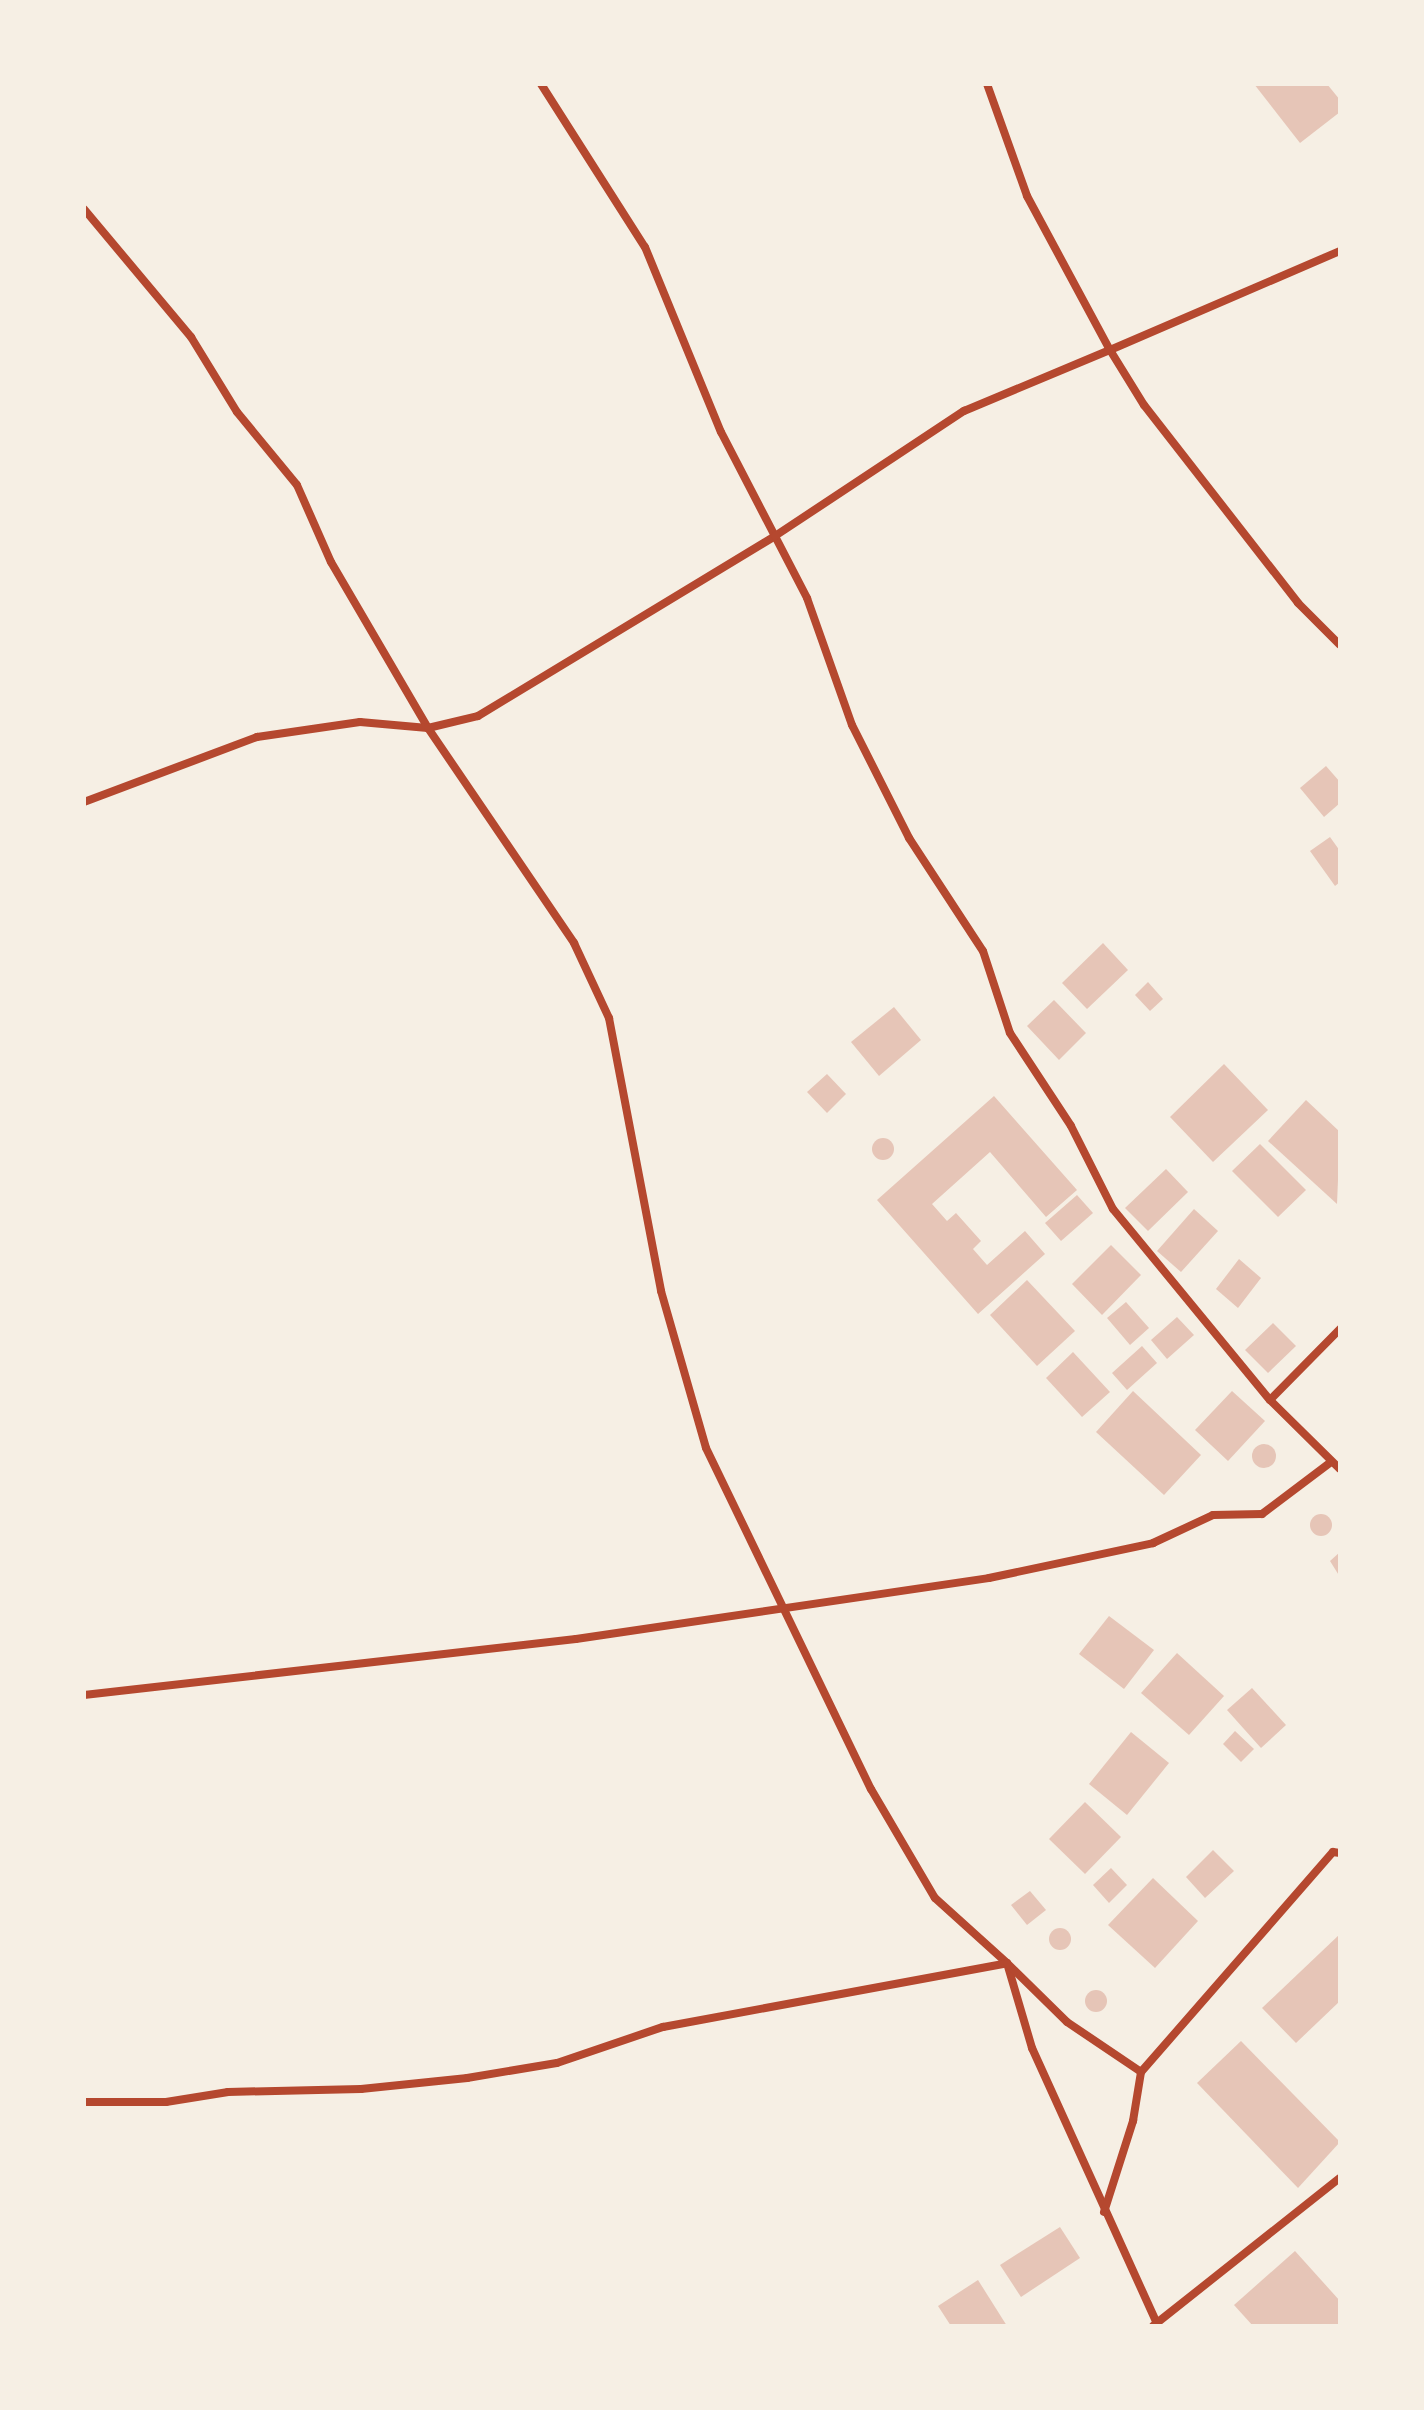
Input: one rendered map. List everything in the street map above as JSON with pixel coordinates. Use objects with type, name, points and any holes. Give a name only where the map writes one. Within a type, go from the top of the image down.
[{"type":"street","points":[[541,84],[645,247],[721,432],[807,598],[852,725],[909,838],[983,951],[1010,1033],[1071,1126],[1113,1209],[1270,1400],[1340,1469]]},
{"type":"street","points":[[987,84],[1027,196],[1110,350],[1144,405],[1298,603],[1340,645]]},
{"type":"street","points":[[84,209],[191,337],[237,412],[297,485],[331,562],[428,728],[574,943],[609,1018],[661,1291],[706,1448],[871,1789],[935,1898],[1067,2022],[1141,2072]]},
{"type":"street","points":[[84,802],[257,737],[360,722],[428,728],[478,716],[533,686],[636,616],[775,536],[964,411],[1340,251]]},
{"type":"street","points":[[1270,1400],[1340,1329]]},
{"type":"street","points":[[84,1695],[784,1612],[1153,1543],[1213,1515],[1262,1514],[1331,1462]]},
{"type":"street","points":[[1103,2213],[1133,2121],[1141,2072],[1333,1852],[1340,1853]]},
{"type":"street","points":[[84,2102],[166,2102],[228,2092],[361,2089],[467,2078],[557,2063],[663,2027],[1007,1963]]},
{"type":"street","points":[[1007,1963],[1032,2048],[1103,2213],[1156,2325],[1340,2178]]},
{"type":"building","points":[[1254,84],[1327,84],[1340,100],[1340,112],[1300,143]]},
{"type":"building","points":[[1326,766],[1340,782],[1340,803],[1324,817],[1300,788]]},
{"type":"building","points":[[1330,837],[1340,851],[1340,882],[1335,886],[1310,851]]},
{"type":"building","points":[[1103,943],[1128,970],[1087,1009],[1062,983]]},
{"type":"building","points":[[1148,982],[1163,999],[1150,1011],[1135,995]]},
{"type":"building","points":[[1054,1000],[1086,1033],[1059,1060],[1027,1026]]},
{"type":"building","points":[[894,1007],[921,1040],[879,1076],[851,1042]]},
{"type":"building","points":[[1224,1064],[1268,1110],[1213,1162],[1170,1117]]},
{"type":"building","points":[[827,1074],[846,1094],[827,1113],[807,1092]]},
{"type":"building","points":[[994,1096],[1077,1190],[1046,1217],[990,1152],[932,1204],[947,1221],[956,1213],[981,1241],[973,1249],[987,1265],[1025,1231],[1045,1254],[978,1314],[877,1200]]},
{"type":"building","points":[[1306,1100],[1340,1132],[1337,1204],[1268,1141]]},
{"type":"building","points":[[879,1138],[887,1138],[894,1149],[887,1160],[879,1160],[872,1153],[872,1145]]},
{"type":"building","points":[[1260,1144],[1306,1190],[1278,1217],[1232,1171]]},
{"type":"building","points":[[1166,1169],[1188,1192],[1148,1231],[1125,1208]]},
{"type":"building","points":[[1077,1195],[1093,1213],[1061,1241],[1045,1223]]},
{"type":"building","points":[[1194,1209],[1218,1231],[1181,1272],[1157,1251]]},
{"type":"building","points":[[1111,1245],[1141,1275],[1102,1315],[1072,1284]]},
{"type":"building","points":[[1239,1259],[1261,1278],[1238,1308],[1216,1289]]},
{"type":"building","points":[[1027,1280],[1075,1331],[1037,1366],[990,1315]]},
{"type":"building","points":[[1126,1302],[1149,1328],[1130,1345],[1107,1318]]},
{"type":"building","points":[[1177,1317],[1194,1335],[1167,1359],[1151,1340]]},
{"type":"building","points":[[1273,1323],[1296,1346],[1268,1373],[1245,1350]]},
{"type":"building","points":[[1142,1346],[1157,1363],[1127,1390],[1112,1373]]},
{"type":"building","points":[[1073,1352],[1110,1392],[1082,1417],[1046,1378]]},
{"type":"building","points":[[1133,1391],[1201,1455],[1164,1495],[1096,1432]]},
{"type":"building","points":[[1232,1391],[1265,1421],[1228,1461],[1195,1430]]},
{"type":"building","points":[[1264,1444],[1272,1448],[1276,1456],[1272,1464],[1264,1468],[1256,1464],[1252,1456],[1256,1448]]},
{"type":"building","points":[[1317,1514],[1325,1514],[1332,1525],[1325,1536],[1317,1536],[1310,1529],[1310,1521]]},
{"type":"building","points":[[1340,1552],[1340,1577],[1330,1561]]},
{"type":"building","points":[[1109,1616],[1154,1650],[1124,1689],[1079,1654]]},
{"type":"building","points":[[1177,1653],[1224,1696],[1189,1735],[1141,1693]]},
{"type":"building","points":[[1252,1688],[1286,1725],[1261,1748],[1227,1710]]},
{"type":"building","points":[[1235,1731],[1254,1749],[1241,1762],[1223,1744]]},
{"type":"building","points":[[1131,1732],[1169,1763],[1127,1815],[1089,1784]]},
{"type":"building","points":[[1085,1802],[1121,1837],[1085,1874],[1049,1839]]},
{"type":"building","points":[[1213,1850],[1234,1871],[1205,1898],[1186,1877]]},
{"type":"building","points":[[1111,1868],[1127,1885],[1109,1903],[1093,1885]]},
{"type":"building","points":[[1153,1878],[1198,1921],[1155,1968],[1108,1925]]},
{"type":"building","points":[[1030,1891],[1046,1910],[1027,1925],[1011,1905]]},
{"type":"building","points":[[1056,1928],[1064,1928],[1071,1939],[1064,1950],[1056,1950],[1049,1943],[1049,1935]]},
{"type":"building","points":[[1340,1934],[1340,2001],[1296,2043],[1262,2008]]},
{"type":"building","points":[[1092,1990],[1100,1990],[1107,2001],[1100,2012],[1092,2012],[1085,2005],[1085,1997]]},
{"type":"building","points":[[1241,2041],[1340,2142],[1298,2188],[1197,2083]]},
{"type":"building","points":[[1060,2227],[1080,2258],[1021,2297],[1000,2265]]},
{"type":"building","points":[[1295,2251],[1340,2301],[1340,2326],[1253,2326],[1234,2305]]},
{"type":"building","points":[[978,2280],[1007,2326],[951,2326],[938,2306]]}]
